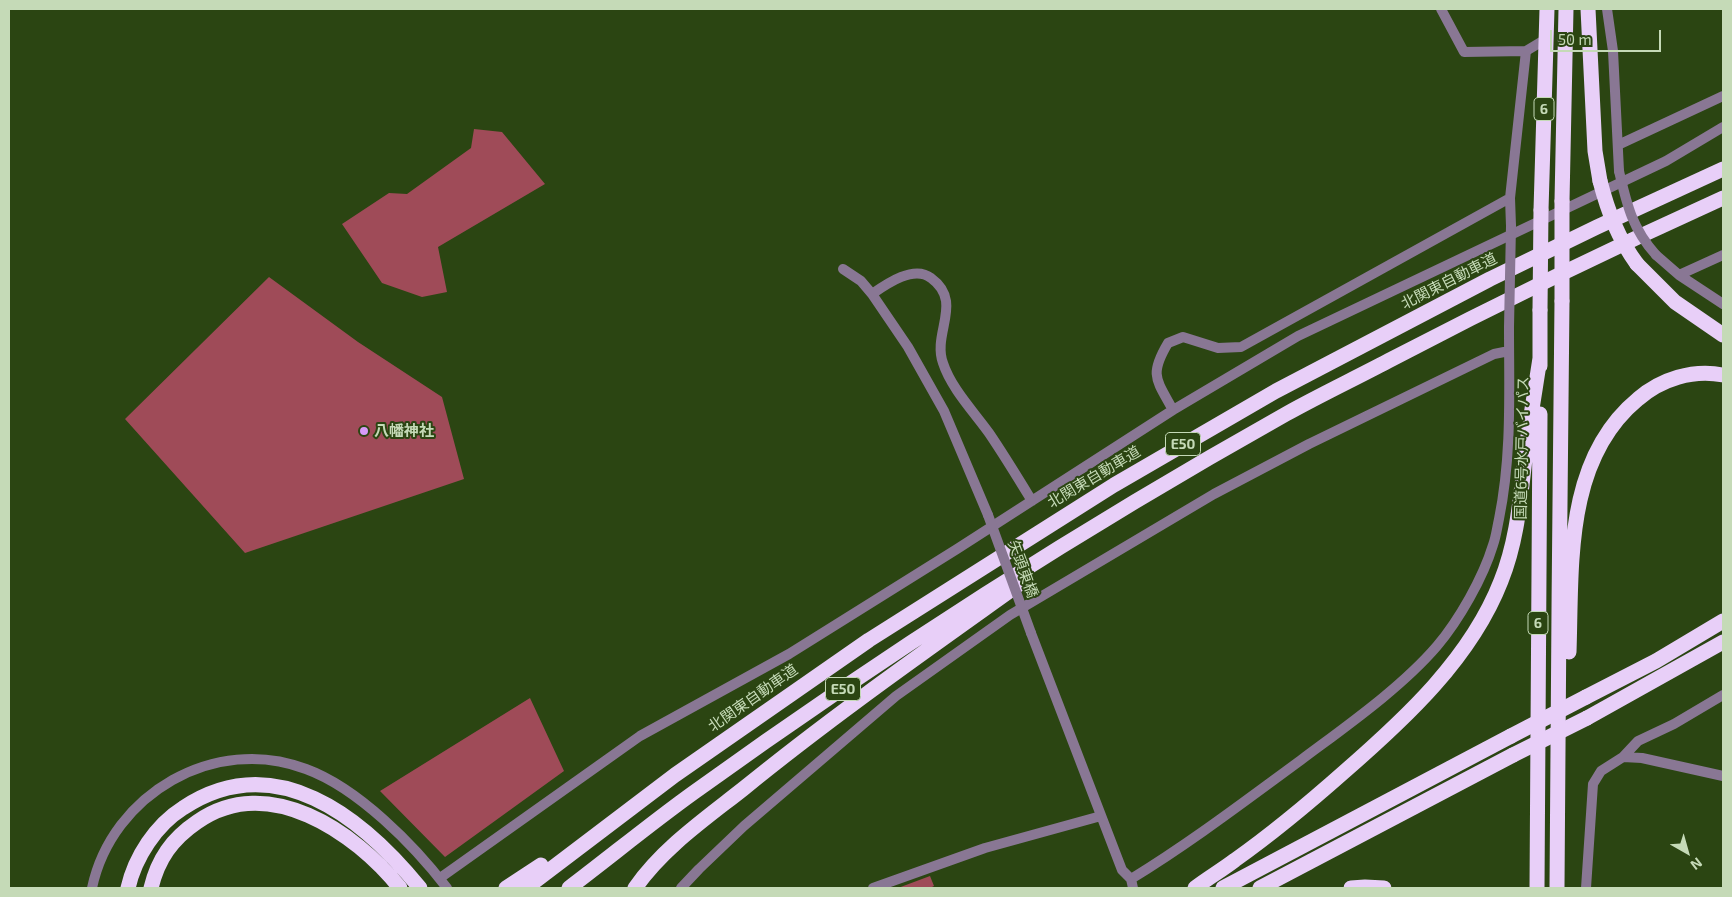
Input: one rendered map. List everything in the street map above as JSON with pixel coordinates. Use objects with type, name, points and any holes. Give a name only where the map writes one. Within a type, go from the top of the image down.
[{"type":"highway","name":"国道6号水戸バイパス","points":[[1537,888],[1541,210],[1547,9]]},
{"type":"highway","name":"6","points":[[1557,888],[1556,777],[1562,486],[1562,202],[1566,9]]},
{"type":"highway","points":[[1588,9],[1595,151],[1600,181],[1613,224],[1637,264],[1675,302],[1723,334]]},
{"type":"highway","name":"北関東自動車道","points":[[526,888],[675,775],[869,640],[1114,485],[1259,401],[1490,279],[1723,169]]},
{"type":"highway","name":"E50","points":[[569,888],[690,795],[881,662],[1002,583],[1128,506],[1289,413],[1491,307],[1606,251],[1723,198]]},
{"type":"highway","points":[[1195,888],[1274,831],[1365,754],[1432,687],[1459,655],[1479,626],[1501,580],[1520,513],[1525,458],[1540,358]]},
{"type":"highway","points":[[1556,777],[1565,738],[1576,522],[1582,493],[1594,454],[1614,421],[1646,391],[1663,382],[1682,376],[1723,375]]},
{"type":"highway","points":[[635,888],[661,857],[680,839],[767,769],[893,673],[1128,506]]},
{"type":"highway","points":[[1223,888],[1656,661],[1723,621]]},
{"type":"highway","points":[[1260,888],[1587,718],[1723,642]]},
{"type":"highway","points":[[506,888],[675,775]]},
{"type":"highway","points":[[128,888],[138,860],[148,842],[162,825],[178,811],[196,799],[216,791],[239,785],[259,784],[281,787],[304,794],[350,818],[390,853],[420,888]]},
{"type":"highway","points":[[151,888],[155,873],[164,854],[175,838],[192,825],[207,815],[227,808],[245,804],[264,804],[297,810],[332,826],[365,852],[400,888]]},
{"type":"highway","points":[[1351,888],[1384,888]]},
{"type":"street","points":[[1441,9],[1464,52],[1526,51],[1546,39]]},
{"type":"street","points":[[1607,9],[1613,51],[1619,171],[1637,230],[1656,255],[1679,275],[1723,304]]},
{"type":"street","points":[[1132,884],[1372,705],[1412,672],[1437,646],[1456,621],[1475,588],[1493,545],[1507,469],[1510,417],[1510,198],[1526,51]]},
{"type":"street","points":[[1618,145],[1723,96]]},
{"type":"street","points":[[440,878],[640,736],[789,654],[1173,410],[1298,336],[1657,165],[1723,128]]},
{"type":"street","points":[[1173,410],[1156,380],[1158,360],[1168,343],[1183,337],[1218,348],[1241,347],[1510,198]]},
{"type":"street","points":[[1679,275],[1723,255]]},
{"type":"street","name":"矢頭東橋","points":[[843,269],[861,281],[872,294],[908,347],[944,411],[988,515],[1100,816],[1122,870],[1132,884]]},
{"type":"street","points":[[872,294],[900,278],[918,273],[931,278],[939,287],[946,298],[948,314],[939,347],[942,363],[950,380],[1003,455],[1032,501]]},
{"type":"street","points":[[681,888],[744,826],[896,696],[1010,615],[1214,494],[1318,440],[1494,354],[1509,351]]},
{"type":"street","points":[[1586,888],[1593,784],[1601,771],[1622,757],[1638,741],[1674,724],[1723,694]]},
{"type":"street","points":[[1622,757],[1642,758],[1723,776]]},
{"type":"street","points":[[92,888],[102,858],[114,835],[132,811],[153,792],[176,778],[198,768],[227,760],[254,759],[280,762],[306,769],[339,787],[378,815],[448,888]]},
{"type":"street","points":[[873,888],[985,848],[1100,816]]},
{"type":"shaded area","points":[[474,129],[502,132],[545,184],[438,247],[447,292],[422,297],[382,283],[342,224],[389,193],[407,194],[471,148]]},
{"type":"shaded area","points":[[269,277],[358,342],[442,397],[464,479],[245,553],[125,419]]},
{"type":"shaded area","points":[[530,698],[564,771],[445,857],[380,791]]},
{"type":"shaded area","points":[[930,876],[934,886],[930,888],[898,888]]},
{"type":"place","name":"八幡神社","points":[[364,431]]}]
